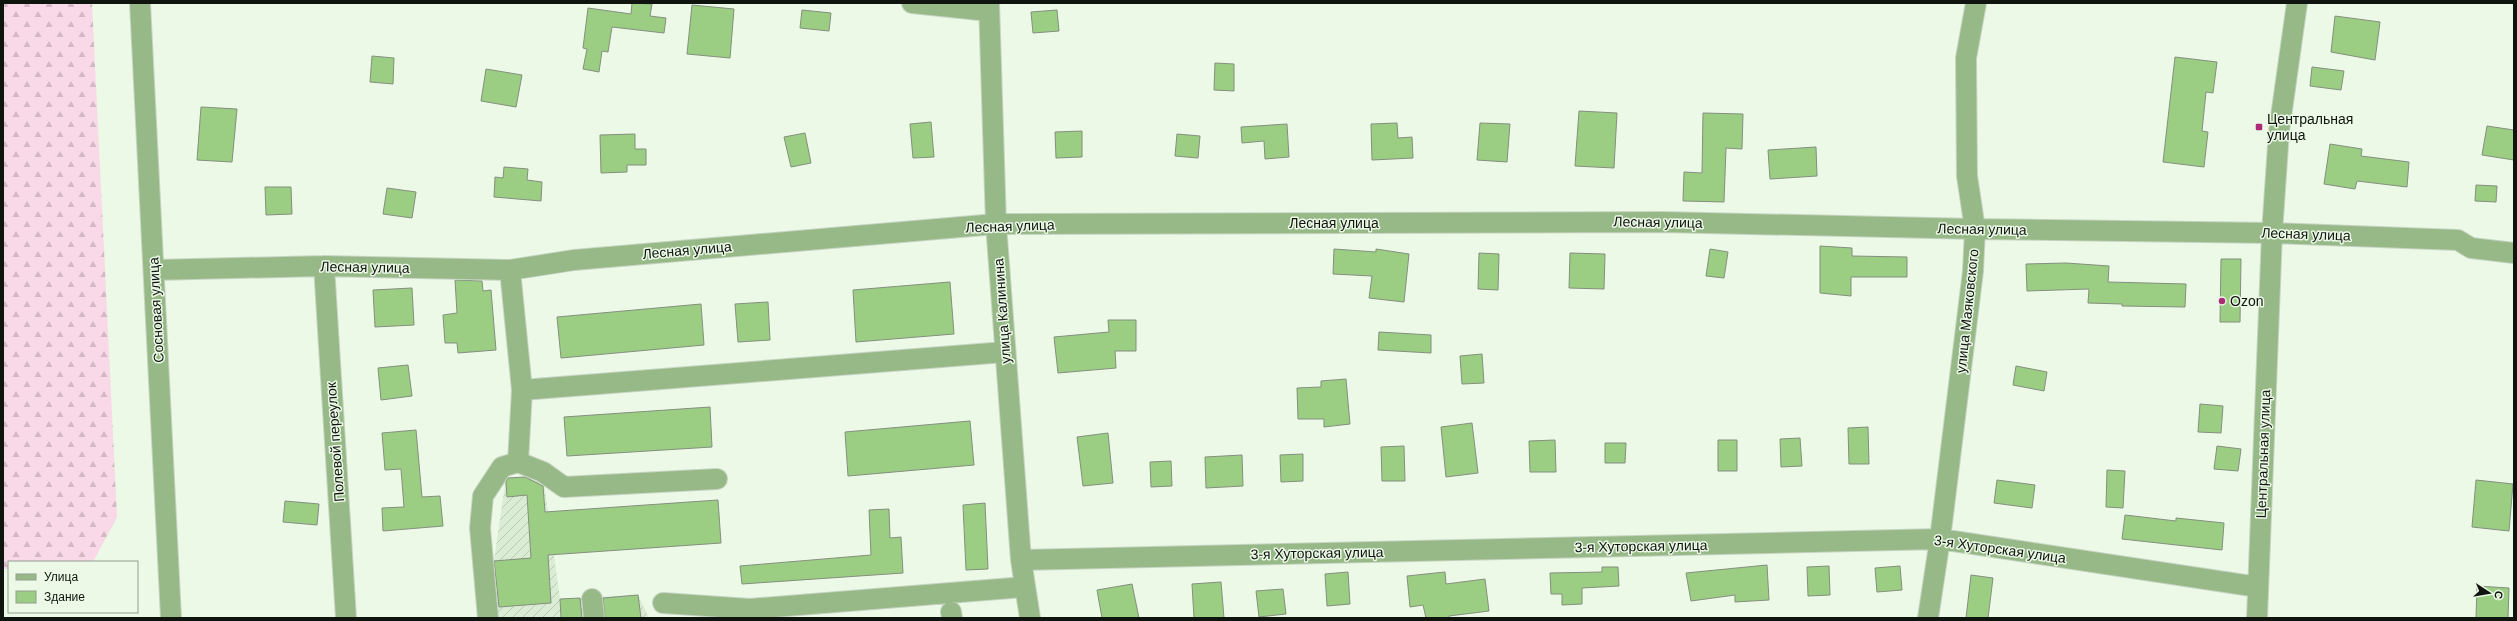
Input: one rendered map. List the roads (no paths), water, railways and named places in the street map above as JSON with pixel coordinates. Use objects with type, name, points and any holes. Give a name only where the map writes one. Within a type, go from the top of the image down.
[{"type":"street","name":"Сосновая улица","points":[[140,3],[171,618]]},
{"type":"street","points":[[912,3],[989,7]]},
{"type":"street","name":"улица Маяковского","points":[[1928,618],[1940,539],[1973,271],[1975,229],[1967,176],[1966,58],[1976,3]]},
{"type":"street","name":"Центральная улица","points":[[2257,618],[2272,232],[2279,131],[2297,3]]},
{"type":"street","name":"улица Калинина","points":[[989,7],[996,224],[1021,560],[1030,618]]},
{"type":"street","name":"Лесная улица","points":[[154,270],[324,266],[510,270],[574,260],[996,224],[1662,222],[1975,229],[2272,232],[2458,240],[2471,248],[2514,253]]},
{"type":"street","name":"Полевой переулок","points":[[324,266],[346,618]]},
{"type":"street","points":[[510,270],[522,390],[518,462]]},
{"type":"street","points":[[522,390],[1005,352]]},
{"type":"street","points":[[488,618],[480,528],[484,496],[502,467],[518,462],[543,472],[564,488],[717,479]]},
{"type":"street","name":"3-я Хуторская улица","points":[[1021,560],[1940,539],[2258,587]]},
{"type":"street","points":[[663,603],[750,609],[1024,587]]},
{"type":"place","name":"Центральная улица","points":[[2259,127]]},
{"type":"place","name":"Ozon","points":[[2222,301]]}]
